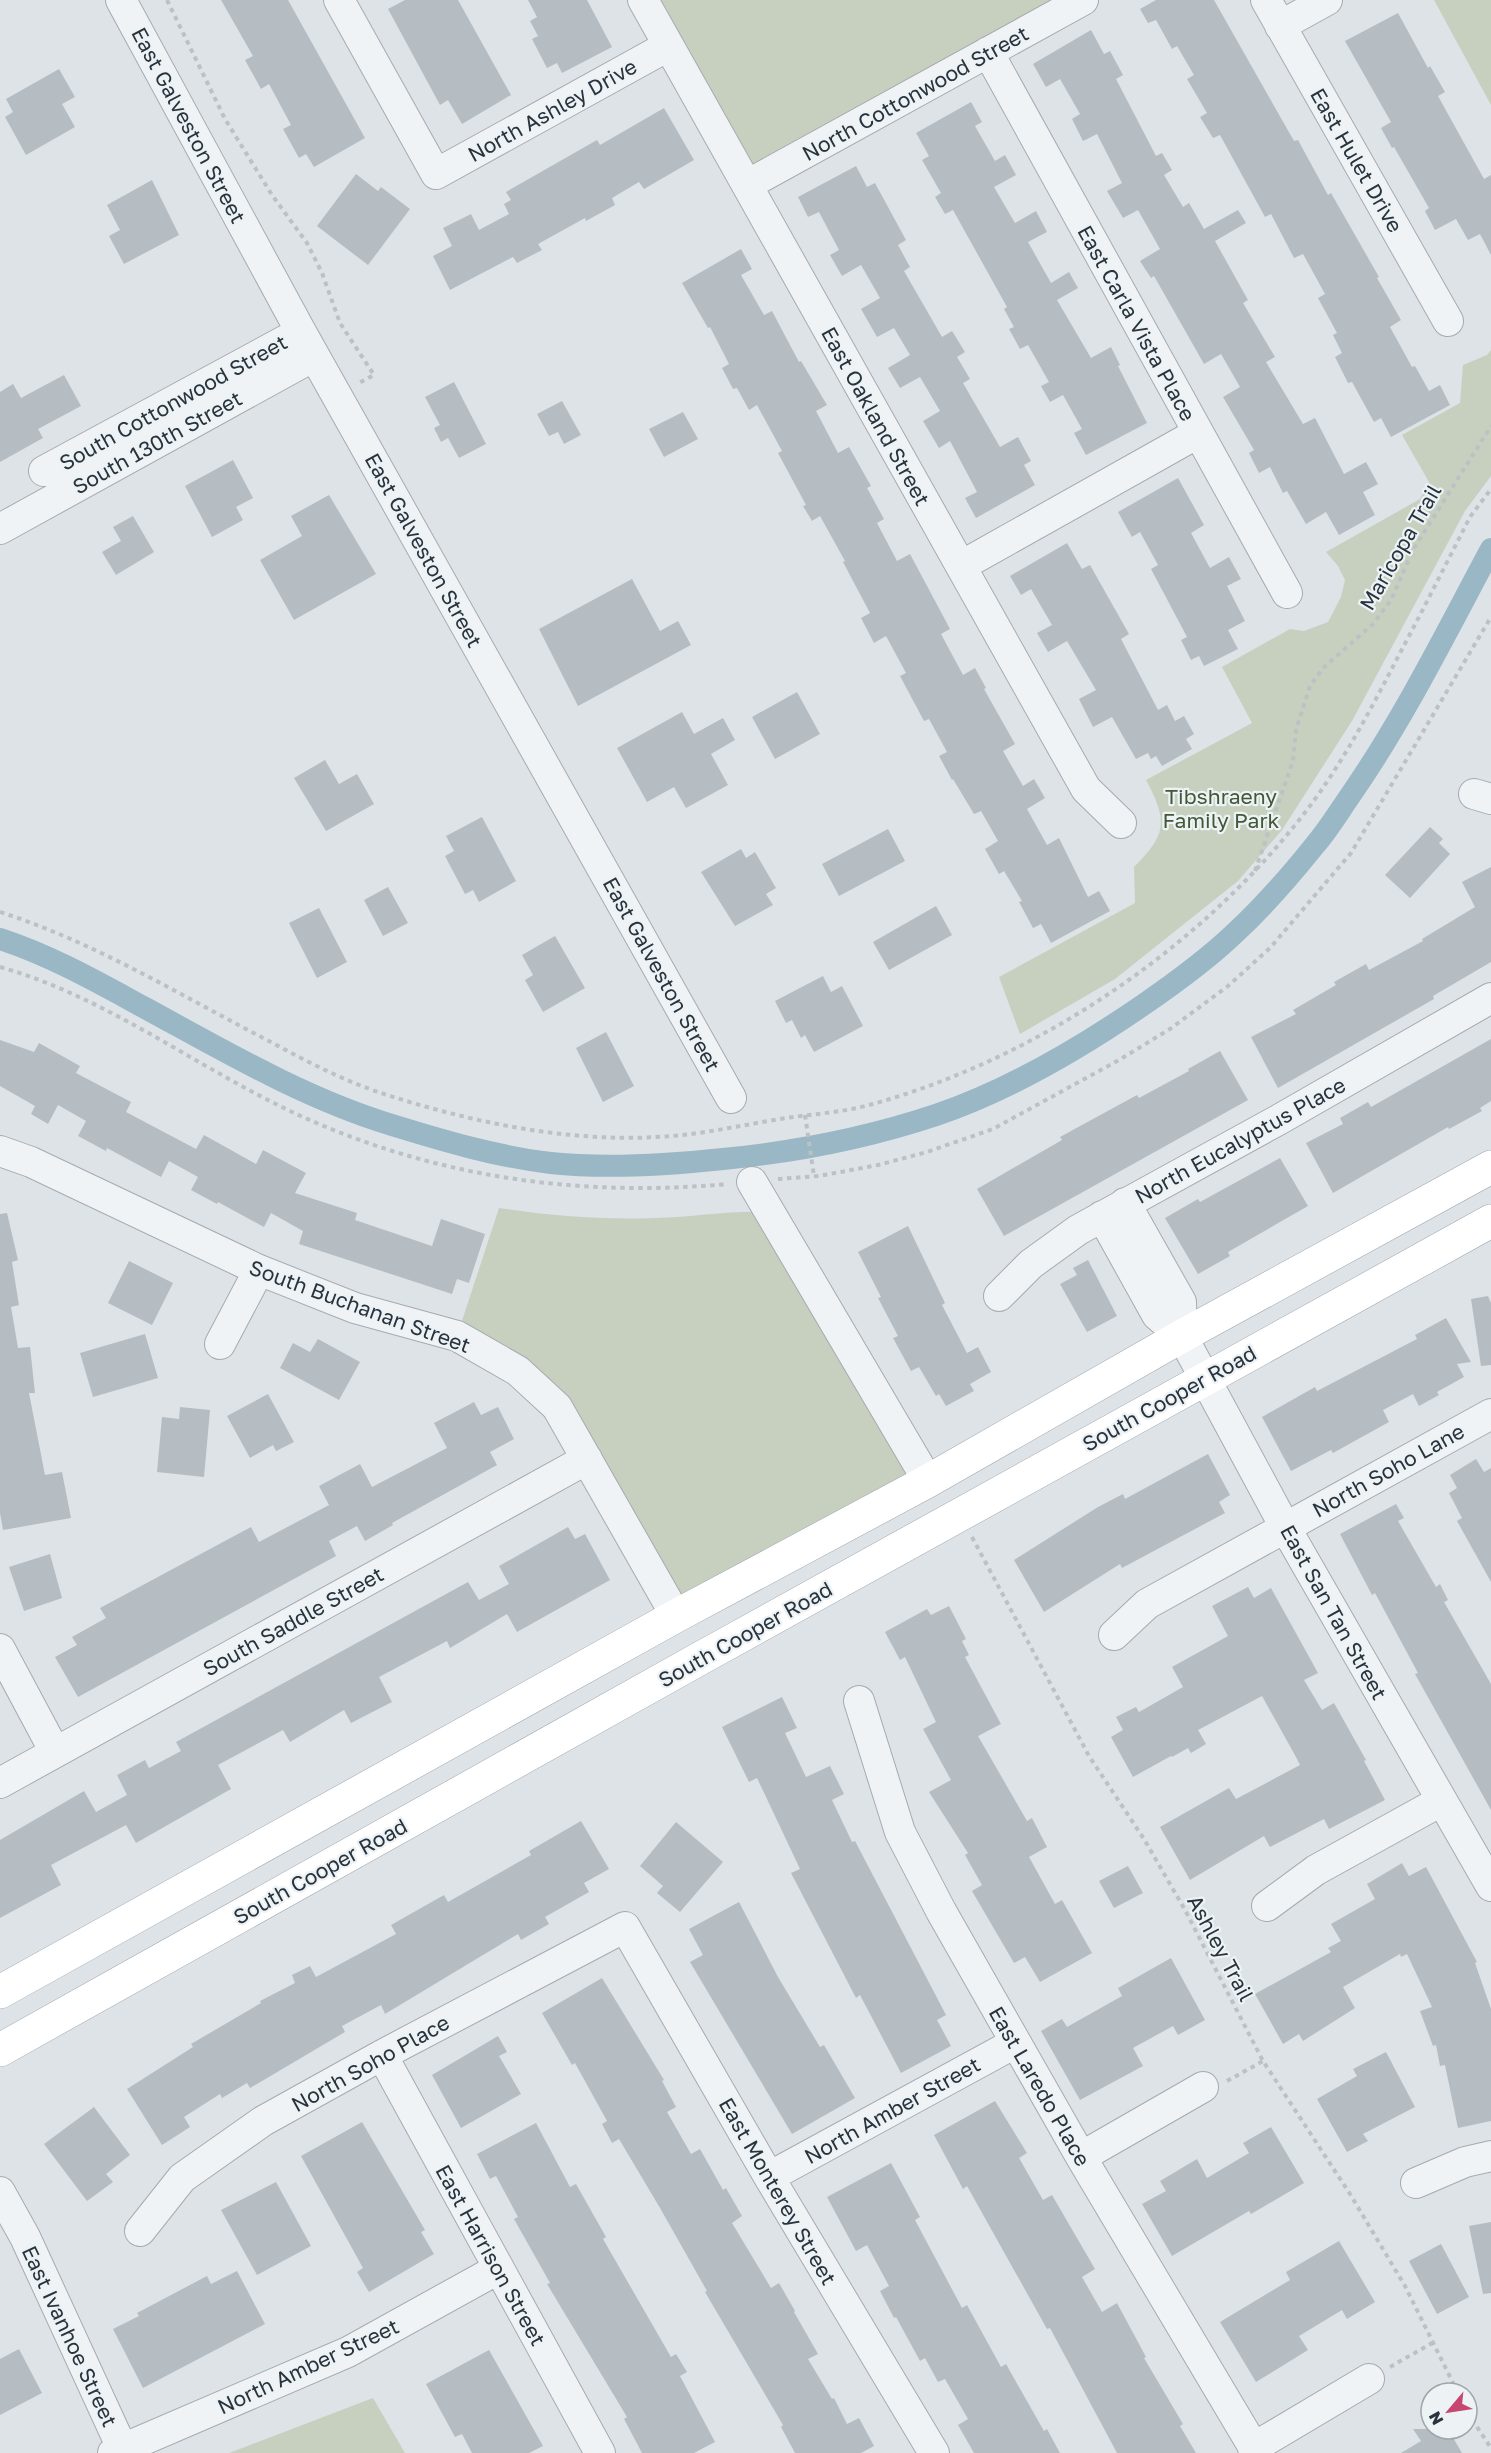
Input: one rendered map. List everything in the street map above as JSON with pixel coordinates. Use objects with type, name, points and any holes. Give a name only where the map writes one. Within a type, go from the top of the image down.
[{"type":"main road","points":[[0,1992],[1491,1167]]},
{"type":"main road","name":"South Cooper Road","points":[[0,2050],[1206,1377],[1491,1221]]},
{"type":"main road","points":[[676,1616],[699,1659]]},
{"type":"street","name":"East Galveston Street","points":[[121,0],[308,344],[731,1098]]},
{"type":"street","name":"North Ashley Drive","points":[[339,0],[436,174],[668,46]]},
{"type":"street","name":"East Oakland Street","points":[[643,0],[1086,789],[1121,823]]},
{"type":"street","name":"North Cottonwood Street","points":[[747,185],[1083,0]]},
{"type":"street","name":"East Hulet Drive","points":[[1266,0],[1448,321]]},
{"type":"street","points":[[1280,26],[1327,0]]},
{"type":"street","name":"East Carla Vista Place","points":[[988,52],[1287,593]]},
{"type":"street","name":"South Cottonwood Street","points":[[44,471],[308,344]]},
{"type":"street","name":"South 130th Street","points":[[0,529],[308,344]]},
{"type":"street","points":[[961,566],[1198,432]]},
{"type":"street","name":"North Eucalyptus Place","points":[[999,1296],[1030,1264],[1077,1230],[1280,1119],[1491,998]]},
{"type":"street","name":"South Buchanan Street","points":[[0,1150],[31,1162],[259,1270],[356,1308],[457,1336],[518,1371],[557,1407],[676,1616]]},
{"type":"street","points":[[752,1182],[928,1480]]},
{"type":"street","name":"East San Tan Street","points":[[1113,1210],[1145,1265],[1181,1302],[1182,1336],[1285,1527],[1491,1886]]},
{"type":"street","points":[[220,1344],[259,1270]]},
{"type":"street","name":"North Soho Lane","points":[[1114,1635],[1147,1604],[1491,1414]]},
{"type":"street","name":"South Saddle Street","points":[[0,1783],[587,1459]]},
{"type":"street","points":[[0,1649],[55,1752]]},
{"type":"street","name":"East Laredo Place","points":[[860,1701],[900,1832],[1015,2043],[1255,2450]]},
{"type":"street","points":[[1267,1906],[1316,1870],[1441,1801]]},
{"type":"street","name":"North Soho Place","points":[[141,2231],[182,2178],[263,2121],[382,2055],[625,1927]]},
{"type":"street","name":"East Monterey Street","points":[[625,1927],[769,2177],[934,2453]]},
{"type":"street","name":"North Amber Street","points":[[769,2177],[1015,2043]]},
{"type":"street","name":"East Harrison Street","points":[[382,2055],[600,2453]]},
{"type":"street","points":[[1081,2157],[1203,2087]]},
{"type":"street","points":[[1416,2183],[1465,2162],[1491,2156]]},
{"type":"street","name":"East Ivanhoe Street","points":[[0,2192],[25,2236],[118,2451]]},
{"type":"street","name":"North Amber Street","points":[[118,2451],[348,2352],[498,2269]]},
{"type":"street","points":[[1255,2450],[1369,2379]]},
{"type":"path","points":[[166,0],[225,119],[272,195],[307,243],[322,273],[340,323],[374,375],[337,395]]},
{"type":"path","name":"Maricopa Trail","points":[[1253,874],[1293,761],[1296,730],[1310,686],[1323,668],[1373,624],[1391,600],[1413,550],[1491,426]]},
{"type":"path","points":[[0,912],[72,939],[315,1065],[376,1092],[500,1126],[550,1133],[630,1137],[688,1134],[844,1111],[928,1086],[1033,1038],[1127,980],[1222,906],[1306,812],[1361,728],[1470,517],[1491,489]]},
{"type":"path","points":[[0,967],[21,973],[114,1014],[312,1121],[412,1158],[478,1175],[575,1186],[684,1188],[814,1176],[878,1165],[927,1152],[993,1129],[1119,1060],[1170,1029],[1228,986],[1270,948],[1351,853],[1491,617]]},
{"type":"path","points":[[805,1115],[814,1176]]},
{"type":"path","name":"Ashley Trail","points":[[961,1515],[1089,1756],[1144,1839],[1185,1910],[1263,2061],[1350,2194],[1405,2286],[1452,2381]]},
{"type":"path","points":[[1203,2087],[1218,2086],[1263,2061]]},
{"type":"path","points":[[1369,2379],[1434,2342]]},
{"type":"path","points":[[1479,2430],[1491,2448]]},
{"type":"green space","points":[[661,0],[1055,0],[754,167]]},
{"type":"green space","points":[[1434,0],[1491,0],[1491,105]]},
{"type":"green space","name":"Tibshraeny Family Park","points":[[1491,350],[1491,476],[1465,511],[1352,721],[1282,830],[1238,881],[1115,979],[1020,1034],[999,977],[1135,903],[1134,867],[1153,845],[1161,826],[1158,806],[1146,780],[1252,723],[1222,667],[1290,629],[1304,631],[1328,622],[1341,597],[1345,580],[1338,566],[1326,552],[1420,499],[1429,482],[1402,435],[1460,403],[1463,365],[1487,355]]},
{"type":"green space","points":[[499,1208],[596,1218],[770,1212],[928,1481],[676,1616],[557,1407],[457,1336]]},
{"type":"green space","points":[[373,2398],[405,2453],[229,2453]]},
{"type":"building","points":[[221,0],[288,0],[365,138],[314,167],[306,154],[299,158],[283,129],[291,125],[269,84],[261,89],[245,60],[253,56]]},
{"type":"building","points":[[405,0],[458,0],[511,95],[462,124],[448,100],[440,105],[388,9]]},
{"type":"building","points":[[528,0],[587,0],[612,47],[562,73],[557,63],[547,68],[532,39],[538,36],[530,21],[537,17]]},
{"type":"building","points":[[1156,0],[1214,0],[1294,141],[1298,140],[1328,195],[1331,193],[1379,277],[1377,278],[1401,320],[1390,327],[1412,367],[1415,366],[1429,391],[1440,385],[1450,405],[1391,437],[1381,418],[1374,422],[1352,382],[1348,383],[1335,357],[1342,353],[1333,335],[1337,333],[1318,298],[1325,294],[1303,254],[1294,258],[1271,214],[1265,217],[1220,135],[1213,138],[1200,117],[1207,113],[1187,79],[1194,75],[1177,46],[1172,49],[1156,20],[1148,23],[1140,9]]},
{"type":"building","points":[[1398,13],[1428,68],[1430,66],[1445,92],[1438,96],[1484,179],[1491,175],[1491,255],[1480,234],[1468,240],[1456,219],[1435,230],[1425,211],[1429,208],[1381,128],[1391,122],[1345,41]]},
{"type":"building","points":[[1091,30],[1104,54],[1110,51],[1123,75],[1116,79],[1156,156],[1162,153],[1172,170],[1164,175],[1183,207],[1189,203],[1204,229],[1238,210],[1246,223],[1215,241],[1248,300],[1243,303],[1275,357],[1266,362],[1303,424],[1315,418],[1344,474],[1366,462],[1378,484],[1363,492],[1375,515],[1339,535],[1326,512],[1306,524],[1287,491],[1283,493],[1270,467],[1259,473],[1249,453],[1254,450],[1223,397],[1240,387],[1221,354],[1204,364],[1154,276],[1151,278],[1140,261],[1160,249],[1138,210],[1123,218],[1107,191],[1122,183],[1097,134],[1083,141],[1072,119],[1080,114],[1060,79],[1046,87],[1033,64]]},
{"type":"building","points":[[59,69],[75,97],[62,104],[75,127],[26,155],[5,117],[13,112],[6,99]]},
{"type":"building","points":[[971,102],[982,122],[975,126],[995,161],[1005,155],[1016,175],[994,187],[1015,223],[1036,211],[1047,232],[1028,242],[1051,283],[1069,272],[1078,288],[1057,300],[1091,358],[1111,347],[1120,365],[1118,366],[1147,423],[1086,455],[1074,433],[1082,429],[1063,395],[1050,402],[1041,386],[1049,382],[1028,345],[1020,349],[1009,329],[1014,327],[1004,309],[1007,307],[953,210],[945,214],[935,197],[941,193],[922,160],[929,156],[916,133]]},
{"type":"building","points":[[664,108],[694,160],[644,189],[639,182],[612,198],[615,205],[586,221],[585,218],[538,244],[542,250],[517,263],[513,257],[450,290],[433,256],[452,246],[443,228],[471,214],[479,230],[509,214],[504,204],[511,200],[506,192],[597,140],[600,145]]},
{"type":"building","points":[[856,166],[867,187],[875,183],[906,240],[898,245],[910,267],[904,271],[942,337],[952,331],[965,352],[957,357],[970,379],[963,383],[1000,447],[1018,437],[1031,461],[1024,465],[1035,485],[976,518],[965,498],[977,492],[950,441],[939,448],[923,421],[940,411],[920,377],[900,388],[888,368],[910,355],[894,328],[877,337],[861,309],[880,298],[861,265],[842,276],[830,255],[839,250],[819,212],[808,217],[798,197]]},
{"type":"building","points":[[356,174],[378,191],[381,187],[410,209],[368,265],[317,226]]},
{"type":"building","points":[[152,180],[179,235],[124,264],[109,236],[120,230],[107,205]]},
{"type":"building","points":[[741,249],[752,269],[741,275],[764,315],[772,311],[799,362],[801,361],[827,405],[816,411],[838,453],[849,447],[871,486],[867,488],[884,519],[877,523],[897,561],[910,554],[950,629],[941,634],[963,675],[975,668],[986,688],[984,689],[1015,744],[1003,751],[1023,786],[1034,779],[1045,798],[1027,809],[1047,845],[1059,838],[1088,897],[1099,891],[1110,911],[1051,943],[1041,924],[1033,928],[1019,902],[1022,901],[1004,871],[999,874],[985,849],[998,841],[981,811],[974,814],[952,780],[939,756],[947,752],[929,719],[924,721],[900,676],[906,673],[886,636],[874,643],[861,618],[870,613],[843,562],[845,561],[820,516],[812,521],[803,506],[806,505],[778,453],[782,451],[757,405],[749,410],[737,388],[733,389],[722,368],[729,364],[710,327],[708,328],[682,283]]},
{"type":"building","points":[[64,375],[81,406],[38,429],[43,438],[0,462],[0,392],[13,384],[21,398]]},
{"type":"building","points":[[454,382],[486,444],[459,458],[448,438],[441,442],[434,428],[440,425],[425,397]]},
{"type":"building","points":[[562,401],[581,435],[564,444],[558,432],[549,436],[537,414]]},
{"type":"building","points":[[683,412],[698,439],[664,457],[649,429]]},
{"type":"building","points":[[233,460],[253,498],[236,507],[243,520],[212,537],[185,486]]},
{"type":"building","points":[[1178,478],[1204,525],[1191,533],[1210,568],[1229,557],[1241,579],[1227,586],[1245,621],[1228,630],[1238,649],[1204,666],[1199,656],[1191,660],[1181,640],[1187,637],[1151,569],[1158,565],[1140,532],[1132,537],[1118,512]]},
{"type":"building","points":[[329,495],[376,574],[294,620],[260,560],[302,536],[291,516]]},
{"type":"building","points":[[133,516],[154,552],[116,575],[102,552],[121,541],[113,527]]},
{"type":"building","points":[[1067,543],[1082,569],[1090,565],[1129,634],[1121,639],[1158,710],[1167,705],[1175,721],[1184,716],[1194,734],[1186,739],[1192,749],[1162,766],[1156,756],[1151,759],[1148,753],[1136,759],[1112,717],[1093,727],[1079,699],[1096,690],[1067,641],[1048,652],[1037,633],[1052,625],[1031,589],[1021,595],[1010,576]]},
{"type":"building","points":[[632,579],[660,631],[678,621],[691,645],[578,706],[539,629]]},
{"type":"building","points":[[797,692],[820,734],[775,759],[752,717]]},
{"type":"building","points":[[682,712],[694,734],[723,718],[735,740],[711,754],[728,785],[686,808],[674,787],[647,802],[617,748]]},
{"type":"building","points":[[325,760],[339,784],[357,774],[374,804],[326,831],[294,778]]},
{"type":"building","points":[[482,817],[516,881],[479,902],[473,890],[465,894],[445,856],[454,851],[446,836]]},
{"type":"building","points":[[1430,827],[1443,839],[1439,843],[1450,854],[1410,898],[1385,875]]},
{"type":"building","points":[[888,829],[905,861],[839,896],[822,864]]},
{"type":"building","points":[[741,849],[746,858],[755,852],[776,888],[766,894],[773,905],[735,926],[701,872]]},
{"type":"building","points":[[1491,867],[1491,962],[1433,996],[1434,999],[1278,1088],[1251,1037],[1296,1014],[1293,1010],[1336,985],[1334,982],[1366,964],[1369,970],[1423,941],[1422,939],[1475,907],[1462,882]]},
{"type":"building","points":[[388,887],[408,923],[383,936],[364,900]]},
{"type":"building","points":[[936,906],[952,935],[889,970],[873,942]]},
{"type":"building","points":[[319,908],[347,962],[317,978],[289,923]]},
{"type":"building","points":[[555,936],[585,988],[543,1012],[525,980],[533,975],[522,955]]},
{"type":"building","points":[[823,976],[831,992],[842,986],[863,1026],[814,1052],[805,1035],[801,1038],[792,1020],[786,1023],[775,1001]]},
{"type":"building","points":[[606,1032],[634,1086],[603,1102],[576,1048]]},
{"type":"building","points":[[1491,1039],[1491,1101],[1480,1108],[1482,1111],[1449,1129],[1448,1127],[1333,1193],[1306,1143],[1343,1124],[1340,1118],[1368,1102],[1371,1107]]},
{"type":"building","points":[[0,1040],[34,1052],[39,1043],[80,1066],[76,1073],[131,1102],[126,1112],[196,1149],[204,1135],[256,1164],[263,1150],[306,1173],[295,1193],[357,1213],[355,1220],[432,1246],[441,1219],[485,1234],[469,1283],[457,1279],[452,1294],[299,1244],[303,1231],[271,1213],[264,1227],[218,1202],[217,1204],[191,1190],[198,1177],[169,1161],[161,1177],[107,1148],[106,1151],[78,1136],[86,1121],[58,1105],[48,1124],[31,1114],[35,1106],[0,1086]]},
{"type":"building","points":[[1220,1051],[1248,1100],[1004,1236],[977,1189],[1062,1140],[1060,1137],[1137,1095],[1139,1098]]},
{"type":"building","points":[[1280,1158],[1308,1206],[1228,1252],[1230,1256],[1198,1274],[1165,1218],[1198,1199],[1200,1202]]},
{"type":"building","points":[[7,1213],[18,1260],[12,1262],[19,1305],[11,1307],[18,1348],[30,1347],[35,1393],[29,1393],[45,1475],[62,1472],[71,1518],[3,1530],[0,1513],[0,1214]]},
{"type":"building","points":[[908,1226],[945,1303],[942,1305],[967,1353],[978,1347],[991,1372],[970,1384],[974,1391],[946,1406],[939,1394],[936,1396],[919,1367],[911,1371],[893,1338],[898,1336],[858,1252]]},
{"type":"building","points":[[1088,1260],[1117,1316],[1087,1332],[1060,1284],[1077,1275],[1073,1268]]},
{"type":"building","points":[[129,1261],[173,1283],[152,1325],[108,1303]]},
{"type":"building","points":[[1488,1296],[1491,1303],[1491,1365],[1481,1366],[1471,1299]]},
{"type":"building","points":[[1446,1318],[1471,1362],[1457,1364],[1464,1377],[1437,1392],[1439,1395],[1419,1406],[1413,1394],[1383,1410],[1389,1422],[1333,1453],[1331,1450],[1291,1471],[1262,1417],[1315,1387],[1317,1391],[1417,1339],[1415,1335]]},
{"type":"building","points":[[145,1334],[158,1378],[93,1397],[80,1353]]},
{"type":"building","points":[[318,1339],[360,1362],[339,1400],[280,1368],[293,1343],[310,1352]]},
{"type":"building","points":[[268,1394],[294,1442],[276,1451],[273,1445],[250,1458],[227,1416]]},
{"type":"building","points":[[474,1402],[481,1415],[498,1407],[514,1439],[490,1452],[497,1465],[392,1523],[393,1525],[365,1541],[357,1526],[329,1541],[336,1556],[78,1697],[55,1657],[77,1645],[72,1637],[106,1618],[100,1608],[251,1527],[259,1542],[329,1505],[319,1486],[360,1464],[372,1487],[447,1448],[434,1423]]},
{"type":"building","points":[[180,1407],[210,1410],[204,1477],[157,1472],[162,1417],[179,1419]]},
{"type":"building","points":[[1208,1454],[1230,1495],[1219,1502],[1225,1513],[1122,1568],[1120,1564],[1044,1612],[1014,1560],[1098,1507],[1123,1494],[1125,1499]]},
{"type":"building","points":[[1476,1459],[1484,1472],[1491,1468],[1491,1582],[1457,1521],[1462,1518],[1449,1493],[1457,1488],[1450,1475]]},
{"type":"building","points":[[1396,1504],[1404,1518],[1398,1521],[1436,1587],[1440,1584],[1448,1600],[1444,1602],[1491,1684],[1491,1810],[1415,1674],[1418,1673],[1375,1593],[1372,1595],[1340,1534]]},
{"type":"building","points":[[568,1527],[575,1539],[585,1534],[610,1580],[517,1632],[507,1614],[450,1648],[447,1641],[379,1677],[392,1702],[351,1723],[344,1710],[290,1742],[283,1730],[218,1765],[231,1789],[136,1843],[126,1825],[51,1865],[61,1885],[0,1918],[0,1840],[84,1791],[96,1812],[127,1795],[117,1775],[145,1760],[149,1768],[181,1751],[176,1742],[468,1582],[479,1600],[509,1584],[499,1566]]},
{"type":"building","points":[[50,1554],[62,1598],[24,1611],[9,1567]]},
{"type":"building","points":[[1248,1587],[1254,1598],[1271,1588],[1318,1673],[1304,1680],[1322,1710],[1334,1703],[1385,1800],[1329,1829],[1324,1819],[1270,1847],[1264,1836],[1190,1880],[1160,1827],[1229,1788],[1236,1799],[1300,1765],[1296,1757],[1262,1696],[1198,1730],[1206,1744],[1191,1753],[1188,1748],[1133,1777],[1111,1737],[1123,1730],[1116,1717],[1136,1707],[1139,1712],[1183,1687],[1172,1667],[1228,1636],[1212,1606]]},
{"type":"building","points":[[949,1606],[966,1639],[962,1641],[969,1655],[965,1657],[1001,1724],[978,1736],[1027,1821],[1032,1818],[1047,1847],[1029,1857],[1055,1904],[1062,1900],[1092,1953],[1040,1982],[1025,1957],[1014,1963],[972,1891],[982,1885],[965,1855],[968,1853],[929,1792],[951,1780],[923,1729],[936,1722],[905,1657],[900,1660],[885,1632],[927,1609],[931,1615]]},
{"type":"building","points":[[782,1697],[797,1728],[785,1733],[806,1777],[830,1766],[844,1794],[832,1800],[852,1842],[855,1841],[946,2015],[937,2020],[951,2046],[901,2073],[860,1995],[856,1998],[791,1873],[800,1869],[757,1778],[749,1782],[722,1727]]},
{"type":"building","points":[[581,1821],[609,1869],[584,1883],[589,1892],[545,1917],[549,1924],[521,1940],[518,1934],[385,2014],[381,2005],[342,2026],[345,2032],[250,2088],[247,2083],[222,2098],[220,2094],[184,2117],[190,2127],[162,2145],[127,2089],[193,2047],[191,2044],[261,2003],[260,2001],[295,1983],[292,1975],[310,1966],[316,1977],[396,1934],[391,1925],[444,1895],[448,1902],[531,1855],[529,1851]]},
{"type":"building","points":[[676,1822],[723,1862],[680,1912],[657,1893],[663,1886],[640,1866]]},
{"type":"building","points":[[1402,1863],[1409,1876],[1426,1867],[1477,1962],[1475,1963],[1491,2009],[1491,2121],[1458,2128],[1445,2065],[1440,2066],[1436,2045],[1433,2046],[1420,2011],[1432,2007],[1407,1954],[1401,1957],[1400,1954],[1343,1987],[1355,2008],[1303,2041],[1299,2034],[1283,2044],[1255,1994],[1331,1952],[1328,1948],[1341,1941],[1331,1924],[1375,1899],[1367,1884]]},
{"type":"building","points":[[1128,1866],[1143,1893],[1114,1908],[1099,1881]]},
{"type":"building","points":[[739,1902],[778,1977],[820,2047],[824,2045],[855,2098],[792,2134],[690,1962],[703,1955],[689,1929]]},
{"type":"building","points":[[1171,1958],[1205,2020],[1178,2035],[1173,2026],[1133,2048],[1143,2066],[1080,2100],[1041,2031],[1062,2019],[1067,2027],[1122,1996],[1118,1988]]},
{"type":"building","points":[[602,1978],[664,2080],[662,2081],[676,2107],[667,2112],[691,2154],[700,2149],[723,2190],[726,2188],[742,2216],[732,2223],[771,2288],[779,2283],[795,2311],[818,2354],[808,2359],[832,2399],[834,2398],[847,2424],[859,2418],[874,2446],[861,2453],[795,2453],[781,2427],[783,2425],[705,2292],[707,2291],[660,2208],[619,2139],[612,2143],[602,2124],[607,2121],[575,2063],[572,2065],[542,2013]]},
{"type":"building","points":[[498,2036],[507,2052],[499,2056],[521,2094],[461,2128],[432,2075]]},
{"type":"building","points":[[1386,2052],[1415,2107],[1363,2134],[1368,2141],[1347,2152],[1317,2099],[1357,2076],[1353,2069]]},
{"type":"building","points":[[995,2101],[1027,2153],[1019,2158],[1043,2200],[1052,2195],[1095,2269],[1082,2277],[1102,2312],[1117,2303],[1146,2357],[1144,2358],[1183,2424],[1180,2426],[1196,2453],[1117,2453],[1050,2328],[1047,2329],[967,2186],[963,2189],[934,2135]]},
{"type":"building","points":[[94,2107],[130,2155],[106,2174],[113,2182],[87,2201],[44,2144]]},
{"type":"building","points":[[362,2122],[425,2230],[421,2232],[434,2254],[369,2292],[357,2272],[363,2268],[301,2156]]},
{"type":"building","points":[[536,2123],[570,2187],[576,2184],[606,2237],[603,2239],[671,2357],[676,2354],[687,2372],[680,2376],[715,2442],[694,2453],[642,2453],[624,2419],[627,2417],[547,2284],[550,2283],[514,2219],[518,2217],[496,2176],[490,2179],[477,2154]]},
{"type":"building","points":[[1271,2127],[1304,2183],[1251,2214],[1249,2211],[1172,2256],[1142,2204],[1166,2191],[1160,2181],[1197,2159],[1207,2178],[1249,2153],[1243,2143]]},
{"type":"building","points":[[891,2163],[920,2217],[915,2220],[962,2308],[967,2305],[1001,2367],[1006,2364],[1044,2431],[1047,2429],[1060,2453],[974,2453],[958,2425],[968,2419],[945,2379],[938,2382],[925,2358],[920,2361],[896,2317],[894,2318],[880,2291],[889,2286],[867,2245],[856,2251],[827,2197]]},
{"type":"building","points":[[276,2182],[311,2246],[257,2275],[221,2210]]},
{"type":"building","points":[[1491,2222],[1491,2293],[1483,2294],[1469,2226]]},
{"type":"building","points":[[1339,2241],[1375,2302],[1347,2319],[1342,2310],[1299,2336],[1308,2350],[1256,2382],[1220,2322],[1290,2280],[1286,2272]]},
{"type":"building","points":[[1441,2244],[1469,2297],[1437,2314],[1409,2261]]},
{"type":"building","points":[[237,2271],[265,2324],[143,2388],[113,2329],[139,2316],[137,2313],[207,2276],[211,2284]]},
{"type":"building","points":[[19,2349],[42,2393],[0,2415],[0,2359]]},
{"type":"building","points":[[489,2350],[543,2446],[529,2453],[472,2453],[462,2434],[455,2437],[426,2384]]},
{"type":"building","points":[[1413,2429],[1419,2429],[1419,2438]]},
{"type":"building","points":[[1421,2441],[1455,2441],[1462,2453],[1401,2453]]},
{"type":"waterway","points":[[0,939],[38,953],[75,971],[237,1058],[329,1102],[392,1125],[491,1153],[572,1165],[659,1164],[777,1152],[884,1131],[964,1105],[1017,1081],[1069,1053],[1155,997],[1214,952],[1247,922],[1320,839],[1371,764],[1425,673],[1491,549]]}]
